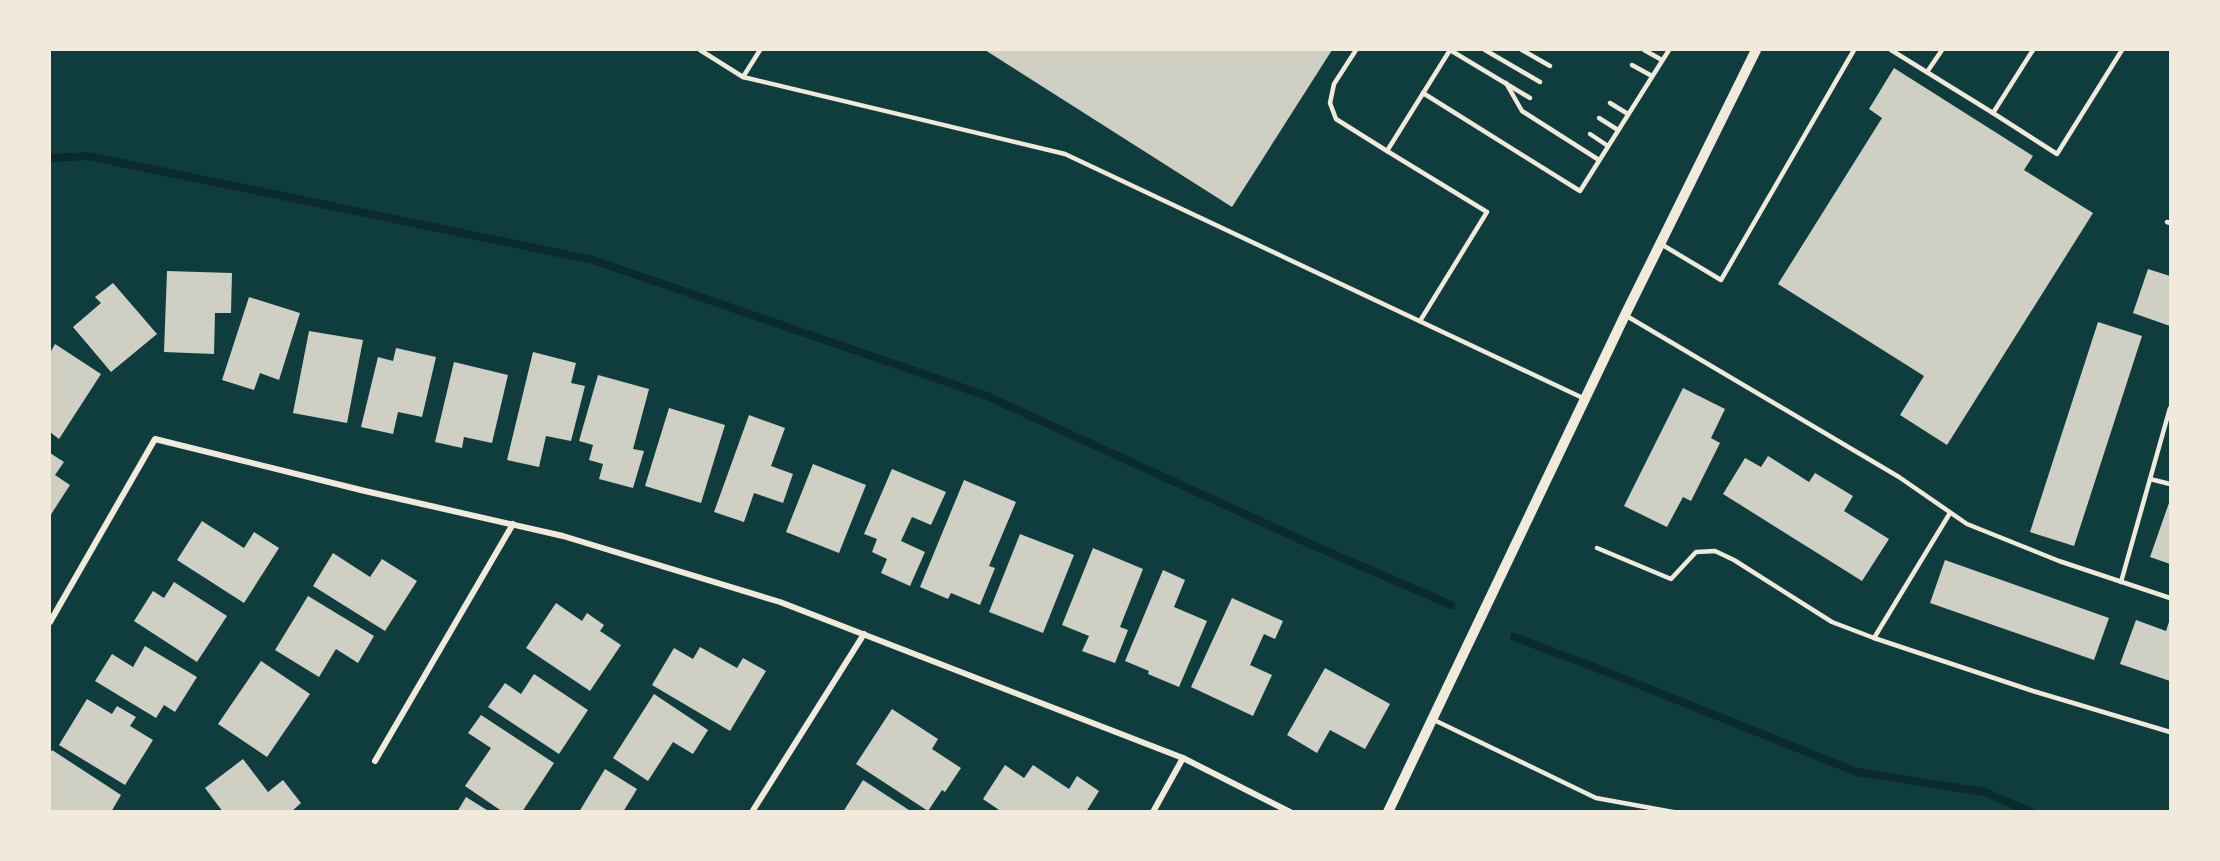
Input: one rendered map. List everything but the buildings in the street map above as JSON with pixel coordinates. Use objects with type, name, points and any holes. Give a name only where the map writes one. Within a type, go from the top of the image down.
[{"type":"street","points":[[1388,812],[1625,315],[1756,50]]},
{"type":"street","points":[[50,622],[154,439],[364,491],[563,536],[768,599],[864,633],[1184,758],[1290,812]]},
{"type":"street","points":[[375,761],[513,524]]},
{"type":"street","points":[[752,812],[864,633]]},
{"type":"street","points":[[1153,812],[1184,758]]},
{"type":"lane","points":[[700,50],[743,77],[1065,154],[1585,399]]},
{"type":"lane","points":[[743,77],[760,50]]},
{"type":"lane","points":[[1356,50],[1334,84],[1330,103],[1336,119],[1487,212],[1420,321]]},
{"type":"lane","points":[[1387,151],[1450,50],[1530,98]]},
{"type":"lane","points":[[1485,50],[1540,82]]},
{"type":"lane","points":[[1522,50],[1550,66]]},
{"type":"lane","points":[[1644,50],[1662,60]]},
{"type":"lane","points":[[1423,93],[1580,191],[1669,50]]},
{"type":"lane","points":[[1660,244],[1721,280],[1854,50]]},
{"type":"lane","points":[[1891,50],[2057,154],[2121,50]]},
{"type":"lane","points":[[1928,72],[1942,50]]},
{"type":"lane","points":[[1993,113],[2033,50]]},
{"type":"lane","points":[[1632,65],[1652,76]]},
{"type":"lane","points":[[1506,83],[1522,111],[1599,160]]},
{"type":"lane","points":[[1610,103],[1628,114]]},
{"type":"lane","points":[[1599,118],[1618,130]]},
{"type":"lane","points":[[1590,134],[1608,146]]},
{"type":"lane","points":[[1625,315],[1899,477],[1967,524],[2059,561],[2170,598]]},
{"type":"lane","points":[[2121,582],[2170,408]]},
{"type":"lane","points":[[2150,479],[2170,484]]},
{"type":"lane","points":[[1874,638],[1950,513]]},
{"type":"lane","points":[[1597,548],[1671,579],[1696,552],[1715,551],[1734,560],[1832,622],[2034,691],[2170,732]]},
{"type":"lane","points":[[1432,719],[1596,798],[1673,812]]},
{"type":"waterway","points":[[50,158],[88,156],[593,260],[987,396],[1308,543],[1451,605]]},
{"type":"waterway","points":[[1514,637],[1857,772],[1985,792],[2031,812]]}]
